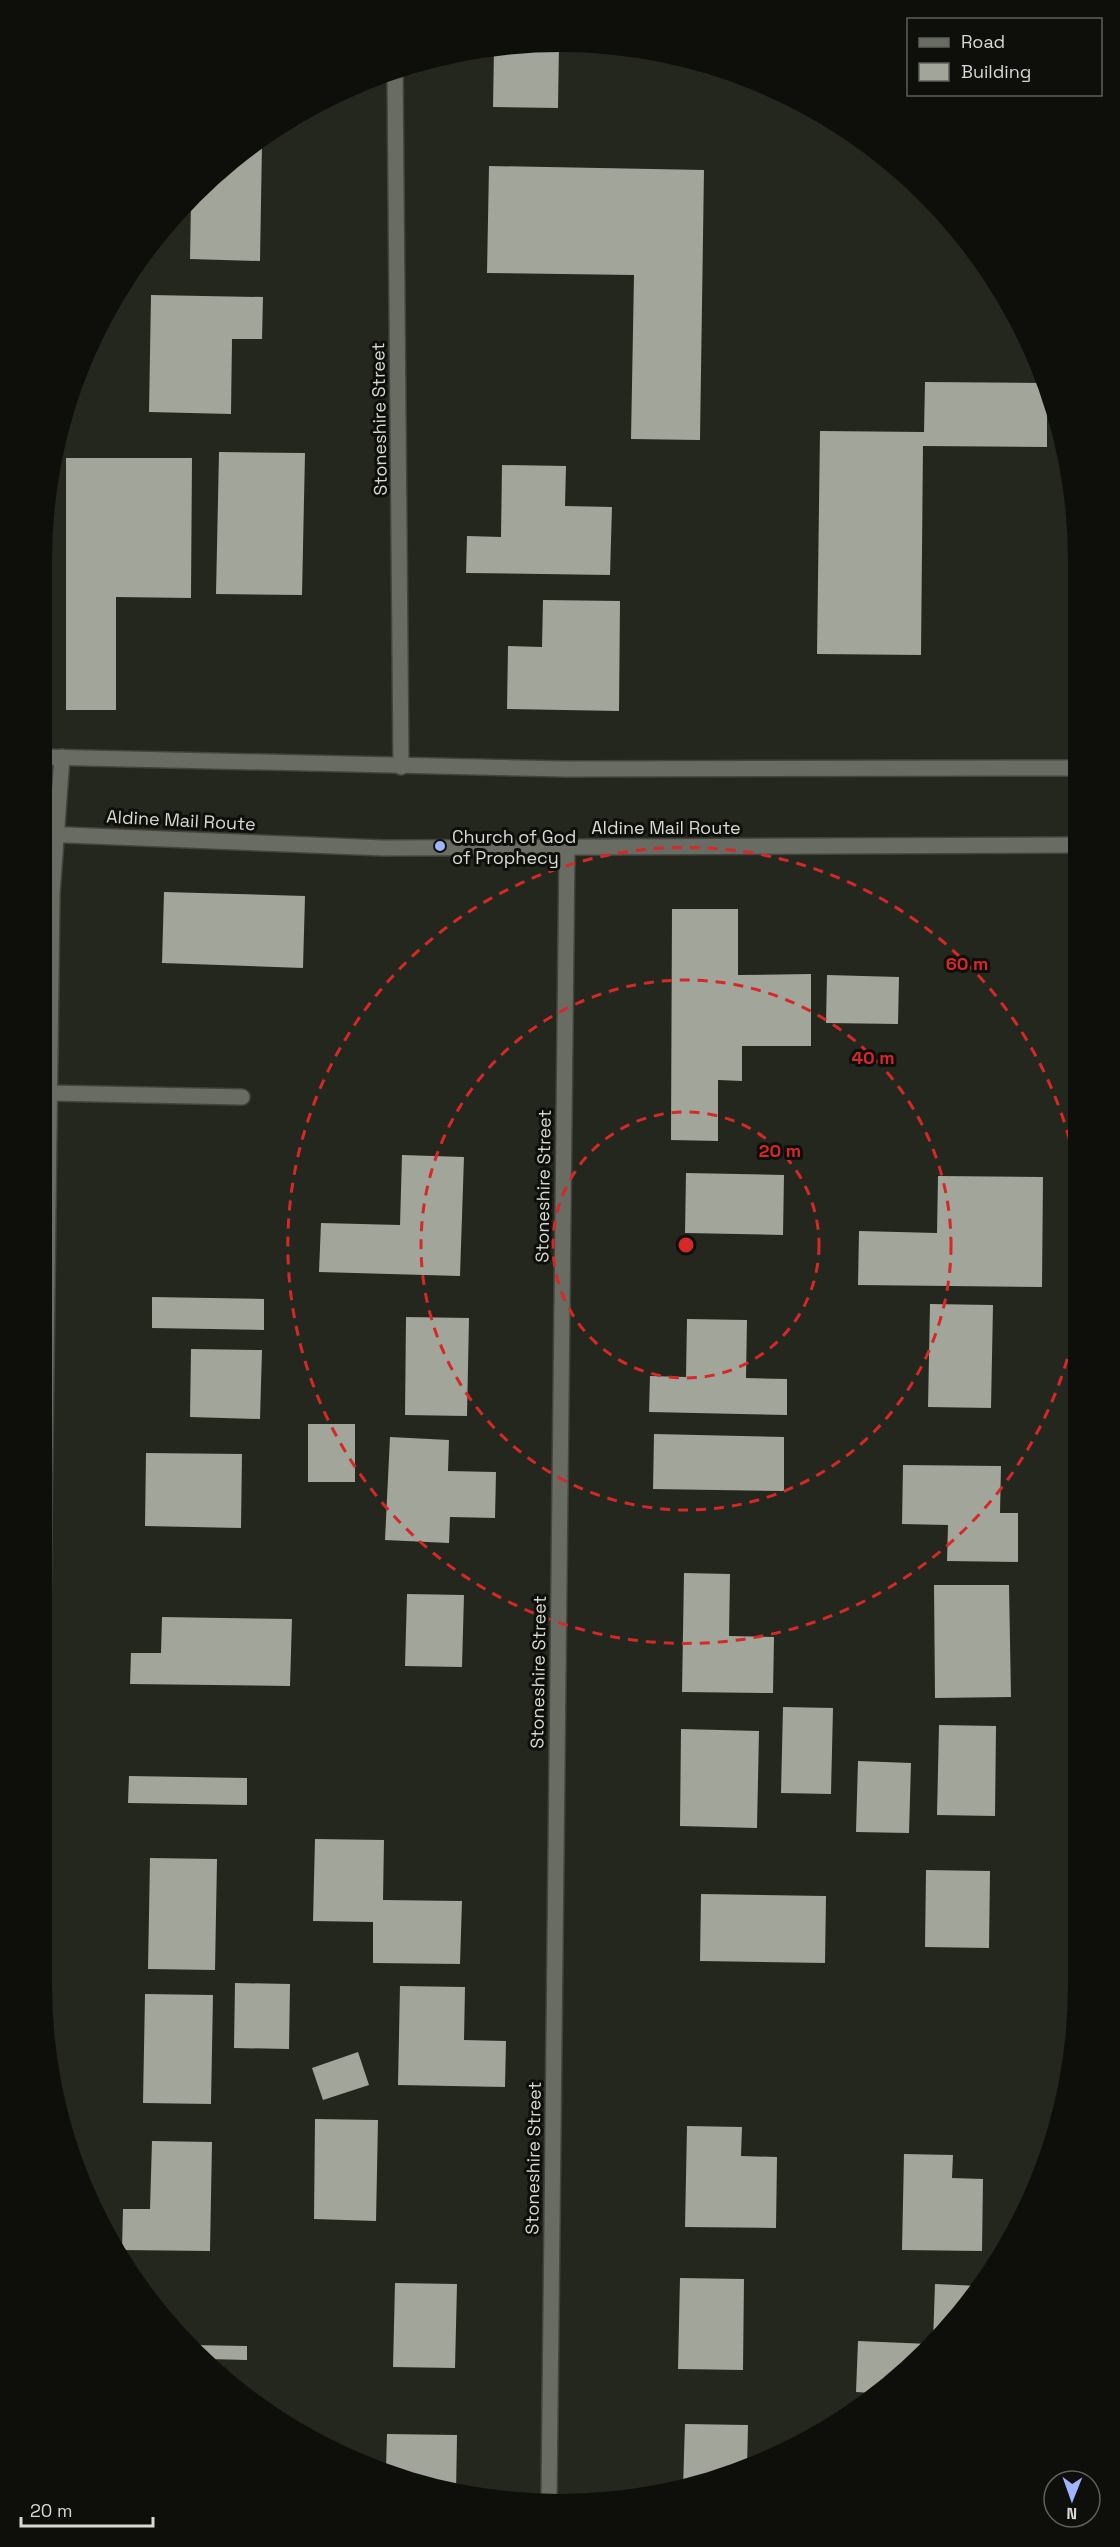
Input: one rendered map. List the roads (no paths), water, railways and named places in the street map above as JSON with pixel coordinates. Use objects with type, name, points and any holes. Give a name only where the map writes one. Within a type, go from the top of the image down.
[{"type":"street","name":"Stoneshire Street","points":[[395,80],[401,767]]},
{"type":"street","points":[[52,758],[401,767],[1068,768]]},
{"type":"street","points":[[52,816],[62,758]]},
{"type":"street","name":"Aldine Mail Route","points":[[52,834],[384,848],[1068,845]]},
{"type":"street","name":"Stoneshire Street","points":[[549,2494],[567,846]]},
{"type":"street","points":[[52,1094],[242,1097]]},
{"type":"place","name":"Church of God of Prophecy","points":[[440,846]]}]
